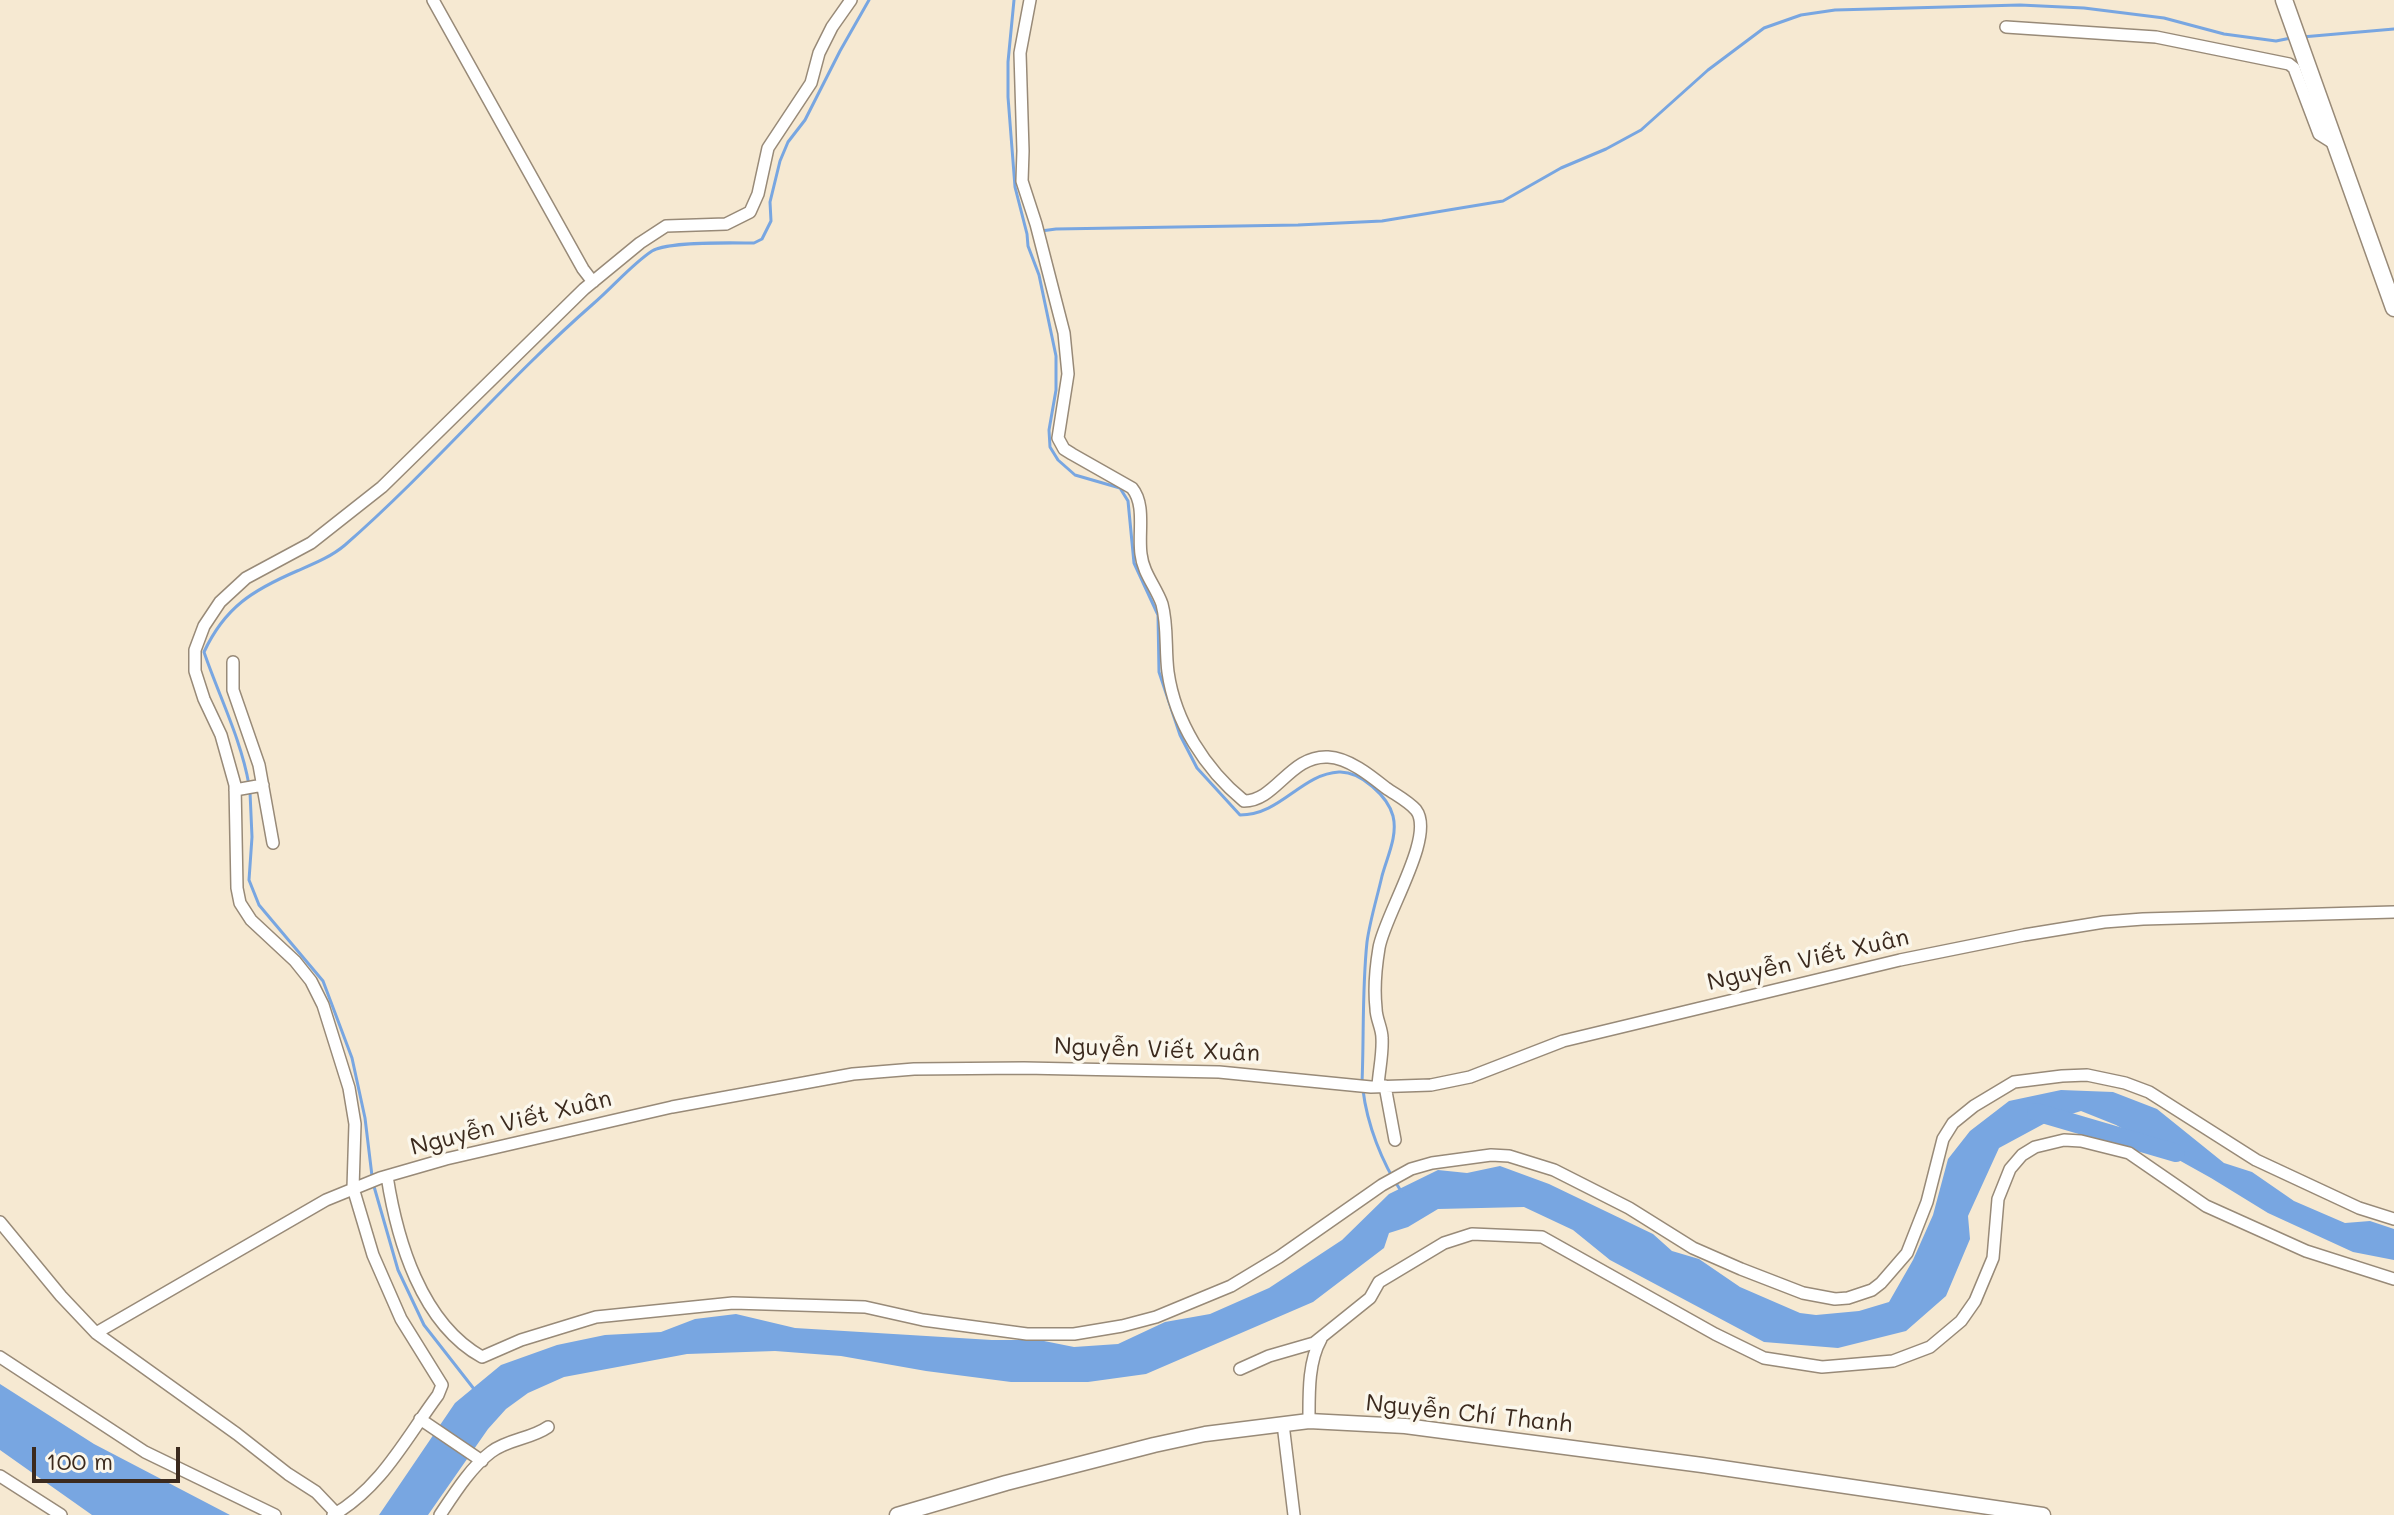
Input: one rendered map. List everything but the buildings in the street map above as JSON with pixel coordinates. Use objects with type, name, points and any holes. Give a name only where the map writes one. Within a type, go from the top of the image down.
[{"type":"highway","points":[[2286,4],[2394,308]]},
{"type":"main road","name":"Nguyễn Chí Thanh","points":[[897,1515],[1154,1445],[1205,1434],[1309,1421],[1405,1426],[1702,1465],[2043,1515]]},
{"type":"street","points":[[433,0],[583,269],[588,285]]},
{"type":"street","points":[[0,1222],[96,1333],[316,1492],[334,1514],[355,1500],[391,1464],[438,1395],[441,1382],[416,1348],[381,1276],[356,1186],[355,1124],[349,1088],[323,1005],[311,981],[295,961],[251,920],[240,903],[237,888],[238,789],[221,735],[195,671],[195,650],[204,626],[220,602],[246,578],[311,543],[382,487],[588,285],[657,230],[675,225],[726,224],[750,212],[755,205],[768,148],[811,83],[819,53],[851,0]]},
{"type":"street","points":[[1030,0],[1020,53],[1021,166],[1027,199],[1064,333],[1067,390],[1059,443],[1072,454],[1132,488],[1136,494],[1141,555],[1148,578],[1161,602],[1169,676],[1176,704],[1193,742],[1224,783],[1244,801],[1259,798],[1296,766],[1318,758],[1338,759],[1371,777],[1415,810],[1421,829],[1418,845],[1384,928],[1379,947],[1375,1007],[1382,1039],[1378,1086],[1395,1140]]},
{"type":"street","points":[[2006,27],[2156,37],[2289,64],[2294,68],[2319,134],[2335,144]]},
{"type":"street","points":[[233,662],[231,677],[236,702],[256,751],[259,786],[273,843]]},
{"type":"street","points":[[238,789],[259,786]]},
{"type":"street","name":"Nguyễn Viết Xuân","points":[[96,1333],[326,1200],[356,1186],[672,1107],[853,1074],[914,1069],[1219,1072],[1344,1084],[1431,1085],[1455,1081],[1563,1041],[1900,960],[2024,935],[2104,922],[2204,916],[2394,912]]},
{"type":"street","points":[[383,1177],[418,1280],[449,1331],[482,1357],[521,1340],[596,1317],[733,1303],[865,1307],[923,1320],[1027,1334],[1074,1334],[1115,1327],[1156,1317],[1231,1286],[1279,1257],[1395,1177],[1419,1166],[1481,1156],[1509,1156],[1554,1170],[1647,1218],[1693,1248],[1741,1269],[1803,1293],[1835,1299],[1848,1298],[1872,1290],[1907,1253],[1927,1202],[1943,1139],[1960,1116],[2014,1082],[2087,1075],[2149,1092],[2269,1167],[2359,1208],[2394,1219]]},
{"type":"street","points":[[1240,1369],[1321,1338],[1370,1298],[1379,1282],[1444,1243],[1472,1234],[1542,1237],[1764,1358],[1822,1367],[1893,1361],[1930,1347],[1961,1321],[1975,1301],[1993,1258],[1998,1199],[2010,1169],[2022,1155],[2035,1147],[2064,1140],[2129,1153],[2206,1206],[2306,1251],[2394,1279]]},
{"type":"street","points":[[1309,1421],[1312,1365],[1321,1338]]},
{"type":"street","points":[[0,1357],[145,1452],[275,1515]]},
{"type":"street","points":[[420,1419],[482,1461]]},
{"type":"street","points":[[1283,1424],[1294,1515]]},
{"type":"street","points":[[440,1515],[458,1489],[492,1451],[534,1436],[548,1427]]},
{"type":"street","points":[[0,1476],[61,1515]]},
{"type":"water","points":[[2061,1090],[2113,1092],[2157,1109],[2224,1163],[2252,1172],[2294,1201],[2345,1223],[2370,1221],[2394,1229],[2394,1260],[2353,1252],[2268,1213],[2116,1125],[2081,1111],[2049,1121],[1999,1148],[1968,1216],[1970,1239],[1946,1296],[1906,1331],[1838,1348],[1764,1342],[1610,1260],[1573,1230],[1524,1207],[1438,1209],[1408,1227],[1389,1233],[1384,1248],[1313,1302],[1146,1374],[1088,1382],[1011,1382],[841,1356],[775,1351],[687,1354],[564,1377],[528,1393],[506,1409],[488,1429],[428,1515],[379,1515],[455,1403],[501,1365],[557,1345],[605,1335],[661,1332],[695,1319],[736,1314],[795,1328],[1039,1340],[1074,1347],[1118,1344],[1165,1322],[1210,1314],[1269,1288],[1342,1240],[1389,1194],[1438,1170],[1467,1173],[1500,1166],[1549,1184],[1653,1234],[1672,1251],[1699,1259],[1740,1287],[1800,1313],[1816,1315],[1859,1311],[1889,1302],[1913,1260],[1933,1215],[1948,1159],[1970,1131],[2009,1101]]},
{"type":"water","points":[[0,1384],[94,1444],[230,1515],[92,1515],[0,1450]]},
{"type":"waterway","points":[[249,785],[235,734],[204,652],[221,623],[254,593],[328,557],[345,545],[561,333],[652,251],[702,243],[754,243],[762,239],[771,221],[770,202],[788,142],[805,120],[869,0]]},
{"type":"waterway","points":[[1014,0],[1008,97],[1015,187],[1028,246],[1039,275],[1056,356],[1050,447],[1058,460],[1075,475],[1120,488],[1128,501],[1134,563],[1158,615],[1159,672],[1180,735],[1197,768],[1240,815],[1267,809],[1313,780],[1339,772],[1356,776],[1372,786],[1386,801],[1393,816],[1393,839],[1367,942],[1362,1083]]},
{"type":"waterway","points":[[1041,231],[1382,221],[1503,201],[1561,168],[1641,130],[1708,70],[1764,28],[1801,15],[1835,10],[2020,5],[2084,8],[2164,18],[2224,34],[2276,41],[2291,38]]},
{"type":"waterway","points":[[2302,37],[2394,29]]},
{"type":"waterway","points":[[250,792],[252,837],[249,880],[259,905],[323,981],[352,1058],[365,1118],[372,1176]]},
{"type":"waterway","points":[[1363,1090],[1376,1143],[1401,1191]]},
{"type":"waterway","points":[[2036,1112],[2176,1153]]},
{"type":"waterway","points":[[373,1183],[398,1270],[424,1325],[474,1389]]}]
